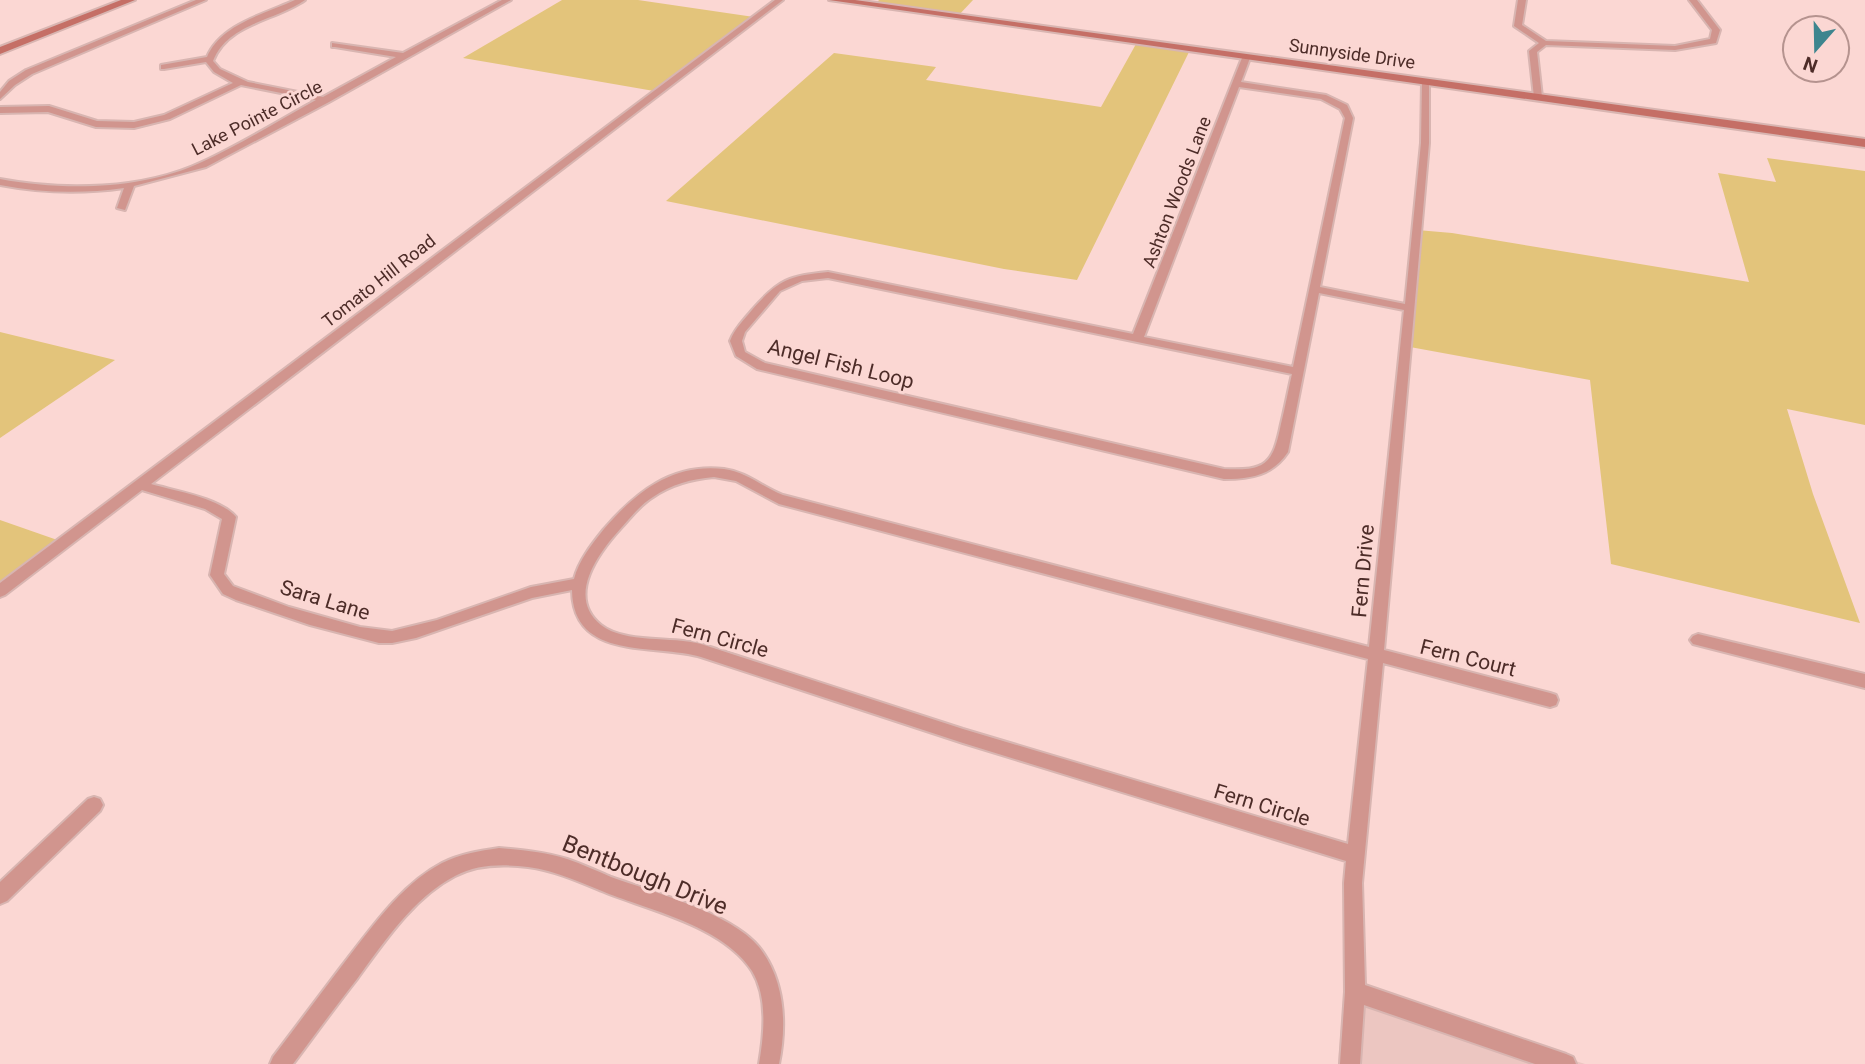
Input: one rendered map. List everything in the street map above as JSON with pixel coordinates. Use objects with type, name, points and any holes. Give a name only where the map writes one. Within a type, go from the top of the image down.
[{"type":"street","points":[[0,51],[130,0]]},
{"type":"street","points":[[0,97],[12,83],[29,72],[202,0]]},
{"type":"street","points":[[210,60],[214,48],[233,33],[301,0]]},
{"type":"street","name":"Lake Pointe Circle","points":[[0,182],[59,191],[130,184],[213,161],[507,0]]},
{"type":"street","name":"Tomato Hill Road","points":[[0,591],[779,0]]},
{"type":"street","name":"Sunnyside Drive","points":[[834,0],[1865,143]]},
{"type":"street","points":[[1522,0],[1518,26],[1544,43],[1675,48],[1704,45],[1713,41],[1716,30],[1693,0]]},
{"type":"street","points":[[1538,97],[1533,51],[1544,43]]},
{"type":"street","points":[[335,45],[404,57]]},
{"type":"street","name":"Ashton Woods Lane","points":[[1137,339],[1246,58]]},
{"type":"street","points":[[164,66],[210,60]]},
{"type":"street","points":[[210,60],[220,74],[239,83],[326,100]]},
{"type":"street","name":"Fern Drive","points":[[1350,1064],[1355,992],[1355,855],[1410,307],[1424,143],[1426,82]]},
{"type":"street","points":[[0,110],[49,109],[96,124],[134,125],[167,117],[239,83]]},
{"type":"street","name":"Angel Fish Loop","points":[[1236,84],[1323,97],[1348,111],[1298,372],[1282,452],[1275,463],[1263,471],[1245,475],[1224,474],[761,366],[740,354],[736,341],[740,331],[776,289],[800,278],[828,275],[1298,372]]},
{"type":"street","points":[[122,208],[130,184]]},
{"type":"street","points":[[1314,289],[1410,307]]},
{"type":"street","points":[[578,584],[587,563],[647,493],[673,480],[692,475],[727,474],[740,477],[760,491],[779,499],[1376,657]]},
{"type":"street","name":"Sara Lane","points":[[140,485],[210,506],[229,517],[217,575],[228,590],[366,635],[392,638],[536,592],[578,584]]},
{"type":"street","name":"Fern Circle","points":[[578,584],[580,605],[586,618],[602,633],[615,639],[687,647],[841,698],[1355,855]]},
{"type":"street","points":[[1698,640],[1865,681]]},
{"type":"street","name":"Fern Court","points":[[1376,657],[1550,700]]},
{"type":"street","points":[[0,895],[94,805]]},
{"type":"street","name":"Bentbough Drive","points":[[280,1064],[415,891],[460,864],[503,856],[544,860],[566,867],[697,920],[738,940],[761,970],[771,995],[775,1019],[769,1064]]},
{"type":"street","points":[[1355,992],[1566,1064]]},
{"type":"shaded area","points":[[562,0],[638,0],[754,17],[654,91],[463,58]]},
{"type":"shaded area","points":[[879,0],[973,0],[957,17],[875,5]]},
{"type":"shaded area","points":[[1136,44],[1189,52],[1077,280],[1004,269],[666,201],[834,53],[936,67],[926,80],[1101,107]]},
{"type":"shaded area","points":[[1767,158],[1865,171],[1865,425],[1787,409],[1813,494],[1860,623],[1611,564],[1590,380],[1410,347],[1417,230],[1452,233],[1749,282],[1718,173],[1776,182]]},
{"type":"shaded area","points":[[0,332],[115,360],[0,438]]},
{"type":"shaded area","points":[[0,520],[63,542],[0,590]]},
{"type":"shaded area","points":[[1344,987],[1585,1064],[1338,1064]]}]
